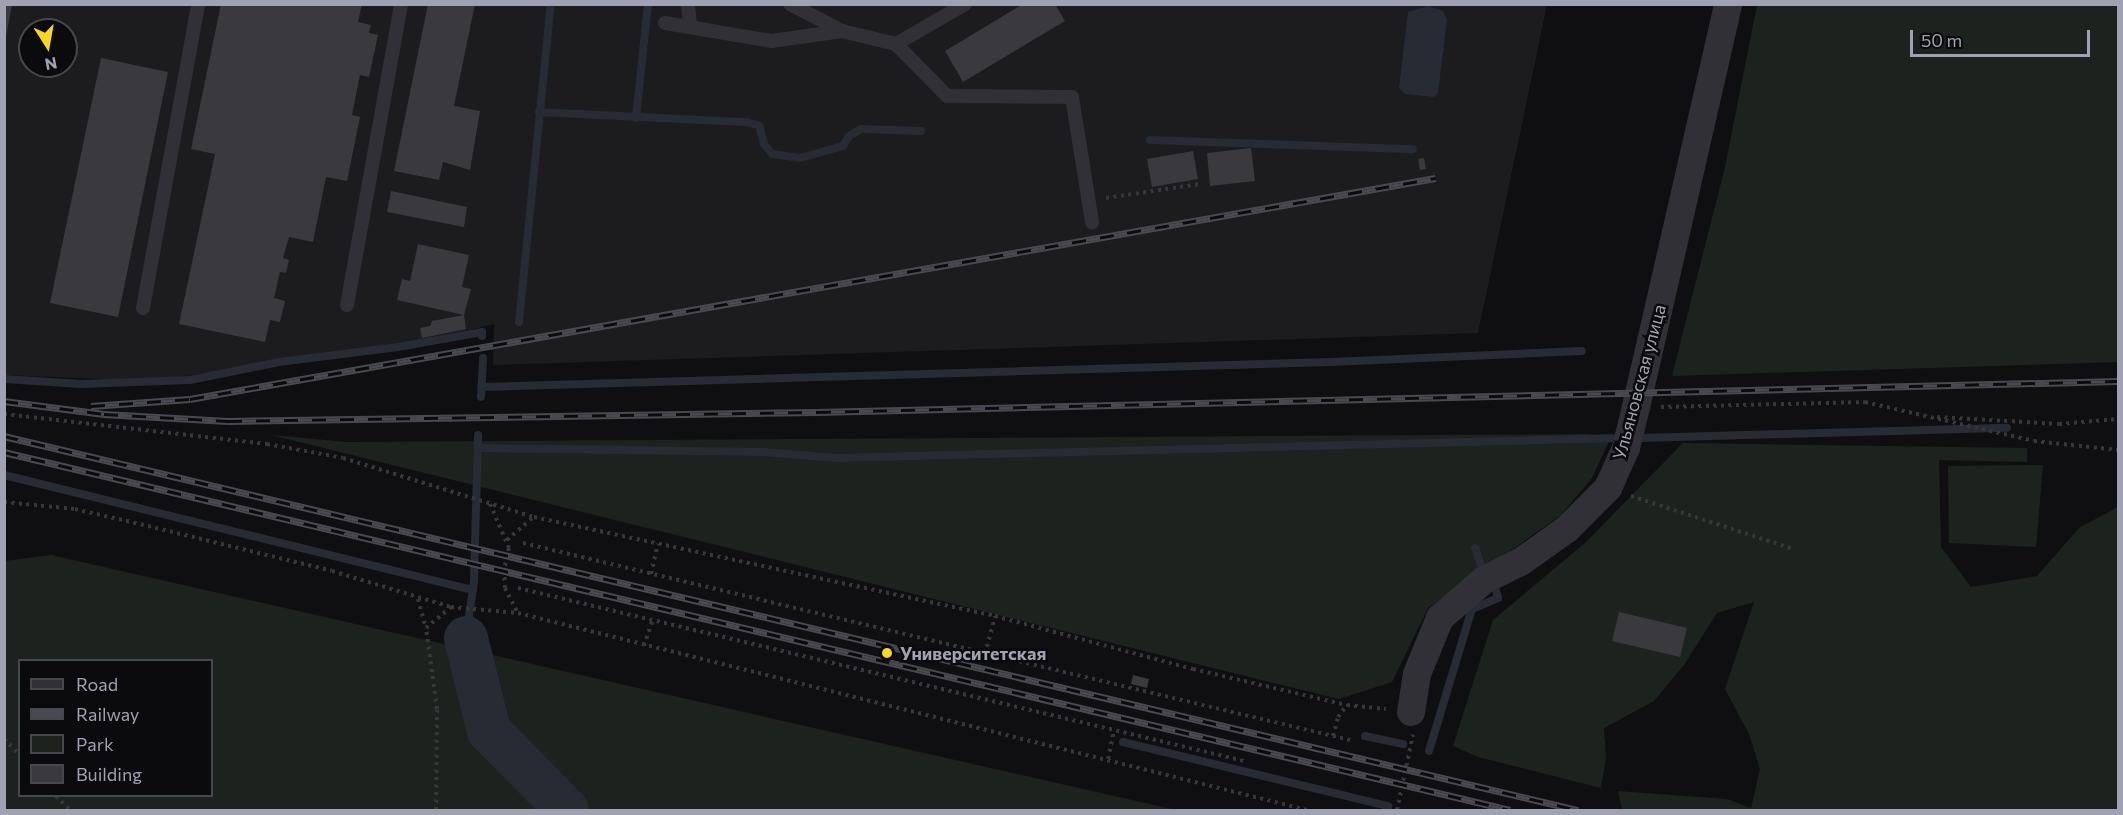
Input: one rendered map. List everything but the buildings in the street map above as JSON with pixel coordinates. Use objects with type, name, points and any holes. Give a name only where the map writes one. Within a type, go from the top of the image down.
[{"type":"street","name":"Ульяновская улица","points":[[1411,712],[1417,674],[1440,618],[1484,580],[1522,561],[1567,529],[1608,488],[1626,448],[1728,4]]},
{"type":"lane","points":[[143,308],[198,4]]},
{"type":"lane","points":[[347,305],[401,4]]},
{"type":"lane","points":[[688,4],[690,27]]},
{"type":"lane","points":[[790,4],[842,31],[896,44],[947,96],[1072,97],[1092,222]]},
{"type":"lane","points":[[896,44],[965,4]]},
{"type":"lane","points":[[665,23],[771,41],[842,31]]},
{"type":"path","points":[[1089,201],[1200,184]]},
{"type":"path","points":[[1636,407],[1865,402],[2034,441],[2118,450]]},
{"type":"path","points":[[4,414],[267,444],[343,458],[534,517],[994,616],[1347,705],[1411,712],[1414,743],[1397,810]]},
{"type":"path","points":[[1925,416],[2059,424],[2118,419]]},
{"type":"path","points":[[1608,488],[1793,549]]},
{"type":"path","points":[[4,502],[75,509],[332,571],[418,599],[452,607],[518,613],[1307,810]]},
{"type":"path","points":[[490,503],[507,540],[509,548],[504,570],[509,594],[518,613]]},
{"type":"path","points":[[507,540],[534,517]]},
{"type":"path","points":[[523,543],[1354,741]]},
{"type":"path","points":[[651,574],[658,544]]},
{"type":"path","points":[[518,588],[1244,761]]},
{"type":"path","points":[[418,599],[426,628],[437,709],[436,810]]},
{"type":"path","points":[[426,628],[452,607]]},
{"type":"path","points":[[985,654],[994,616]]},
{"type":"path","points":[[644,646],[652,620]]},
{"type":"path","points":[[1333,736],[1338,717],[1347,705]]},
{"type":"path","points":[[1108,759],[1114,731]]},
{"type":"path","points":[[4,739],[18,754]]},
{"type":"path","points":[[58,797],[70,810]]},
{"type":"shaded area","points":[[4,5],[1547,5],[1478,333],[493,365],[494,324],[424,341],[151,381],[5,375]]},
{"type":"shaded area","points":[[1428,6],[1443,11],[1447,20],[1438,93],[1434,97],[1405,94],[1399,88],[1408,12]]},
{"type":"green space","points":[[1757,5],[2118,5],[2118,362],[1672,376],[1725,167]]},
{"type":"green space","points":[[1589,434],[1609,441],[1592,478],[1560,516],[1428,608],[1392,682],[1339,699],[271,435],[347,442]]},
{"type":"green space","points":[[1683,443],[2027,448],[2027,462],[1939,460],[1941,547],[1971,587],[2037,576],[2079,528],[2118,507],[2118,810],[1622,810],[1618,791],[1727,799],[1751,808],[1760,769],[1749,734],[1725,689],[1754,602],[1717,613],[1684,665],[1654,701],[1604,728],[1606,757],[1601,788],[1478,757],[1453,746],[1493,620],[1585,543]]},
{"type":"green space","points":[[2043,465],[2036,547],[1949,543],[1948,466]]},
{"type":"green space","points":[[51,555],[1176,810],[5,810],[5,561]]},
{"type":"waterway","points":[[519,322],[551,4]]},
{"type":"waterway","points":[[636,118],[648,4]]},
{"type":"waterway","points":[[539,112],[747,122],[759,126],[764,144],[772,154],[800,158],[843,146],[849,136],[861,129],[921,131]]},
{"type":"waterway","points":[[1150,140],[1413,149]]},
{"type":"waterway","points":[[4,379],[82,384],[190,380],[279,362],[398,347],[482,332],[482,336]]},
{"type":"waterway","points":[[481,387],[1331,362],[1582,351]]},
{"type":"waterway","points":[[481,397],[483,358]]},
{"type":"waterway","points":[[1641,438],[2007,428]]},
{"type":"waterway","points":[[466,638],[474,581],[478,435]]},
{"type":"waterway","points":[[478,448],[763,452],[836,458],[1619,438]]},
{"type":"waterway","points":[[4,475],[473,590]]},
{"type":"waterway","points":[[1475,548],[1481,565]]},
{"type":"waterway","points":[[1429,751],[1472,609],[1498,598],[1495,587]]},
{"type":"waterway","points":[[466,638],[489,731],[567,810]]},
{"type":"waterway","points":[[1365,736],[1403,744]]},
{"type":"waterway","points":[[1123,742],[1388,806]]},
{"type":"railway","points":[[91,406],[190,399],[1436,178]]},
{"type":"railway","points":[[4,401],[104,414],[228,421],[817,412],[2118,381]]},
{"type":"railway","points":[[4,436],[1578,810]]},
{"type":"railway","points":[[4,452],[1510,810]]},
{"type":"place","name":"Университетская","points":[[887,653]]}]
